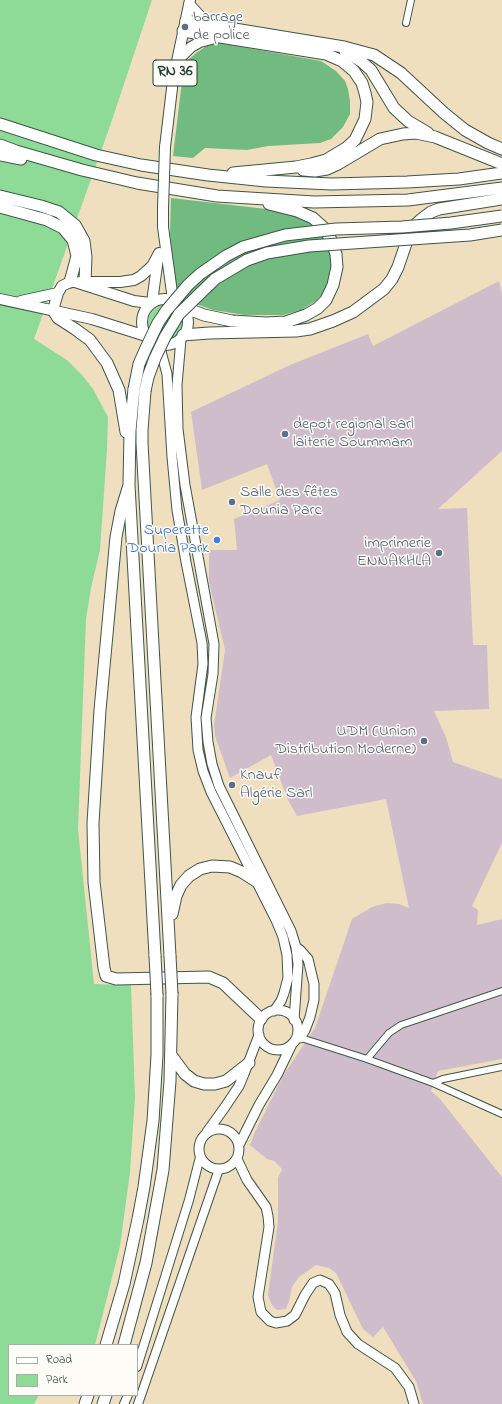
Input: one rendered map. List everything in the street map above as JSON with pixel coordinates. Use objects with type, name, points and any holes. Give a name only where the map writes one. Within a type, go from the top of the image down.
[{"type":"highway","points":[[185,26],[212,26],[329,44],[374,55],[401,73],[444,113],[465,130],[502,149]]},
{"type":"highway","points":[[185,26],[220,37],[326,54],[342,61],[354,71],[366,92],[366,111],[362,128],[355,140],[346,148],[326,160],[296,167],[208,175]]},
{"type":"highway","points":[[329,44],[350,54],[371,70],[394,108],[408,121],[435,137],[502,164]]},
{"type":"highway","points":[[0,124],[96,154],[141,165],[208,175],[266,181],[332,184],[452,179],[502,173]]},
{"type":"highway","points":[[276,169],[315,171],[327,169],[338,164],[370,144],[391,136],[416,134],[435,137]]},
{"type":"highway","points":[[0,145],[82,170],[137,183],[274,205],[297,211],[313,218],[324,228],[331,240],[336,254],[337,267],[334,285],[326,300],[318,308],[306,315],[286,322],[266,323],[232,321],[204,315],[183,307]]},
{"type":"highway","points":[[0,155],[82,170]]},
{"type":"highway","points":[[217,196],[314,202],[408,200],[502,188]]},
{"type":"highway","points":[[0,196],[59,212],[75,224],[84,241],[86,257],[76,282]]},
{"type":"highway","points":[[182,337],[209,333],[296,331],[310,329],[333,321],[353,312],[384,289],[398,268],[410,232],[415,224],[423,218],[439,209],[502,199]]},
{"type":"highway","points":[[0,208],[47,220],[63,228],[73,240],[77,256],[76,282]]},
{"type":"highway","points":[[106,1344],[130,1258],[144,1187],[153,1121],[155,1088],[157,995],[129,485],[129,445],[134,389],[140,364],[158,323],[188,285],[200,274],[226,256],[243,247],[285,236],[336,229],[402,227],[451,223],[502,216]]},
{"type":"highway","points":[[124,1344],[146,1263],[160,1188],[166,1135],[172,1055],[172,994],[169,928],[142,443],[145,391],[148,376],[164,337],[179,314],[215,279],[247,260],[268,253],[309,246],[470,235],[502,230]]},
{"type":"highway","points":[[53,310],[58,318],[90,340],[107,362],[119,390],[129,445]]},
{"type":"highway","points":[[129,485],[121,511],[116,537],[100,710],[93,823],[94,882],[105,972],[106,976],[116,979],[209,977],[223,983],[262,1019]]},
{"type":"highway","points":[[169,928],[178,890],[185,880],[194,872],[206,867],[224,866],[236,869],[256,881]]},
{"type":"highway","points":[[172,1055],[185,1074],[194,1081],[204,1084],[215,1084],[226,1081],[249,1063]]},
{"type":"main road","points":[[190,2],[200,16],[212,26]]},
{"type":"main road","name":"RN 36","points":[[173,300],[163,227],[162,208],[165,147],[173,80],[190,2]]},
{"type":"main road","points":[[177,61],[196,44],[210,38],[220,37]]},
{"type":"main road","name":"RN 36","points":[[151,303],[163,227]]},
{"type":"main road","points":[[53,310],[58,293],[62,286],[76,282],[120,282],[134,280],[147,272],[156,260],[159,253]]},
{"type":"main road","points":[[76,282],[138,302],[151,303]]},
{"type":"main road","points":[[17,302],[58,293]]},
{"type":"main road","points":[[146,336],[141,323],[142,316],[145,309],[151,303],[158,299],[166,298],[173,300],[186,311],[188,326],[182,337],[177,385],[178,429],[185,485],[214,644],[213,674],[206,718],[210,754],[219,786],[244,838],[288,922],[296,947],[298,972],[294,1020]]},
{"type":"main road","points":[[0,299],[99,321],[146,336],[158,344],[166,345],[174,343],[182,337]]},
{"type":"main road","points":[[158,344],[167,374],[177,510],[202,643],[203,664],[196,717],[198,750],[203,771],[211,792],[279,929],[287,955],[288,978],[281,1001],[274,1011]]},
{"type":"main road","points":[[239,1145],[296,1039],[297,1028],[294,1020],[288,1013],[274,1011],[266,1014],[258,1026],[259,1035],[263,1043],[275,1050],[285,1048],[296,1039],[305,1030],[310,1017],[314,1000],[314,984],[308,960],[296,947]]},
{"type":"main road","points":[[247,1180],[223,1168],[209,1167],[200,1157],[198,1148],[203,1135],[207,1132],[232,1097],[249,1063],[259,1035]]},
{"type":"main road","points":[[207,1132],[215,1128],[224,1129],[235,1136],[239,1145],[239,1154],[237,1159],[223,1168]]},
{"type":"main road","points":[[237,1159],[247,1180],[266,1207],[268,1216],[268,1234],[258,1298],[260,1312],[270,1321],[276,1323],[287,1321],[295,1315],[313,1283],[320,1280],[329,1284],[335,1293],[341,1320],[347,1332],[358,1344],[395,1368],[409,1387],[414,1404]]},
{"type":"street","points":[[406,23],[410,0]]},
{"type":"street","points":[[367,1059],[389,1033],[401,1025],[502,991]]},
{"type":"street","points":[[296,1039],[367,1059],[433,1083],[502,1114]]},
{"type":"street","points":[[433,1083],[443,1079],[502,1067]]},
{"type":"street","points":[[138,1364],[190,1200],[200,1157]]},
{"type":"street","points":[[138,1404],[223,1168]]},
{"type":"shaded area","points":[[499,281],[502,294],[502,451],[438,509],[467,508],[473,645],[487,645],[489,709],[434,711],[446,737],[453,762],[502,779],[502,843],[472,906],[478,910],[477,925],[502,919],[502,1059],[438,1071],[431,1091],[440,1099],[502,1177],[502,1404],[423,1404],[416,1381],[383,1327],[373,1337],[363,1329],[336,1273],[329,1268],[316,1265],[299,1277],[292,1287],[286,1309],[277,1310],[272,1305],[268,1295],[278,1221],[278,1178],[282,1169],[274,1161],[267,1159],[250,1145],[284,1074],[315,1028],[352,919],[372,907],[386,903],[399,904],[409,908],[386,799],[297,816],[288,800],[271,755],[230,778],[215,736],[214,725],[225,650],[209,582],[209,550],[237,550],[234,519],[280,500],[267,464],[202,490],[191,412],[290,365],[368,334],[373,346]]},
{"type":"green space","points":[[0,0],[152,0],[110,126],[34,339],[67,360],[82,375],[93,389],[108,417],[100,550],[91,588],[86,619],[78,829],[94,984],[131,985],[135,1097],[130,1172],[120,1246],[95,1344],[8,1344],[8,1396],[38,1396],[34,1404],[0,1404]]},
{"type":"green space","points":[[220,43],[321,61],[336,71],[345,81],[350,101],[350,114],[343,127],[331,139],[320,143],[268,146],[247,150],[205,148],[193,158],[173,156],[184,64],[209,44]]},
{"type":"green space","points":[[171,198],[275,210],[302,216],[317,226],[331,249],[333,268],[325,291],[316,301],[301,310],[283,315],[245,315],[213,310],[185,300],[178,294],[173,282],[170,234]]},
{"type":"green space","points":[[170,305],[179,310],[183,316],[183,330],[179,336],[170,341],[162,341],[153,336],[149,330],[148,319],[153,310],[159,306]]},
{"type":"place","name":"barrage de police","points":[[185,27]]},
{"type":"place","name":"depot regional sarl laiterie Soummam","points":[[285,434]]},
{"type":"place","name":"Salle des fêtes Dounia Parc","points":[[232,502]]},
{"type":"place","name":"Superette Dounia Park","points":[[217,540]]},
{"type":"place","name":"imprimerie ENNAKHLA","points":[[439,553]]},
{"type":"place","name":"UDM (Union Distribution Moderne)","points":[[424,741]]},
{"type":"place","name":"Knauf Algérie Sarl","points":[[232,785]]}]
